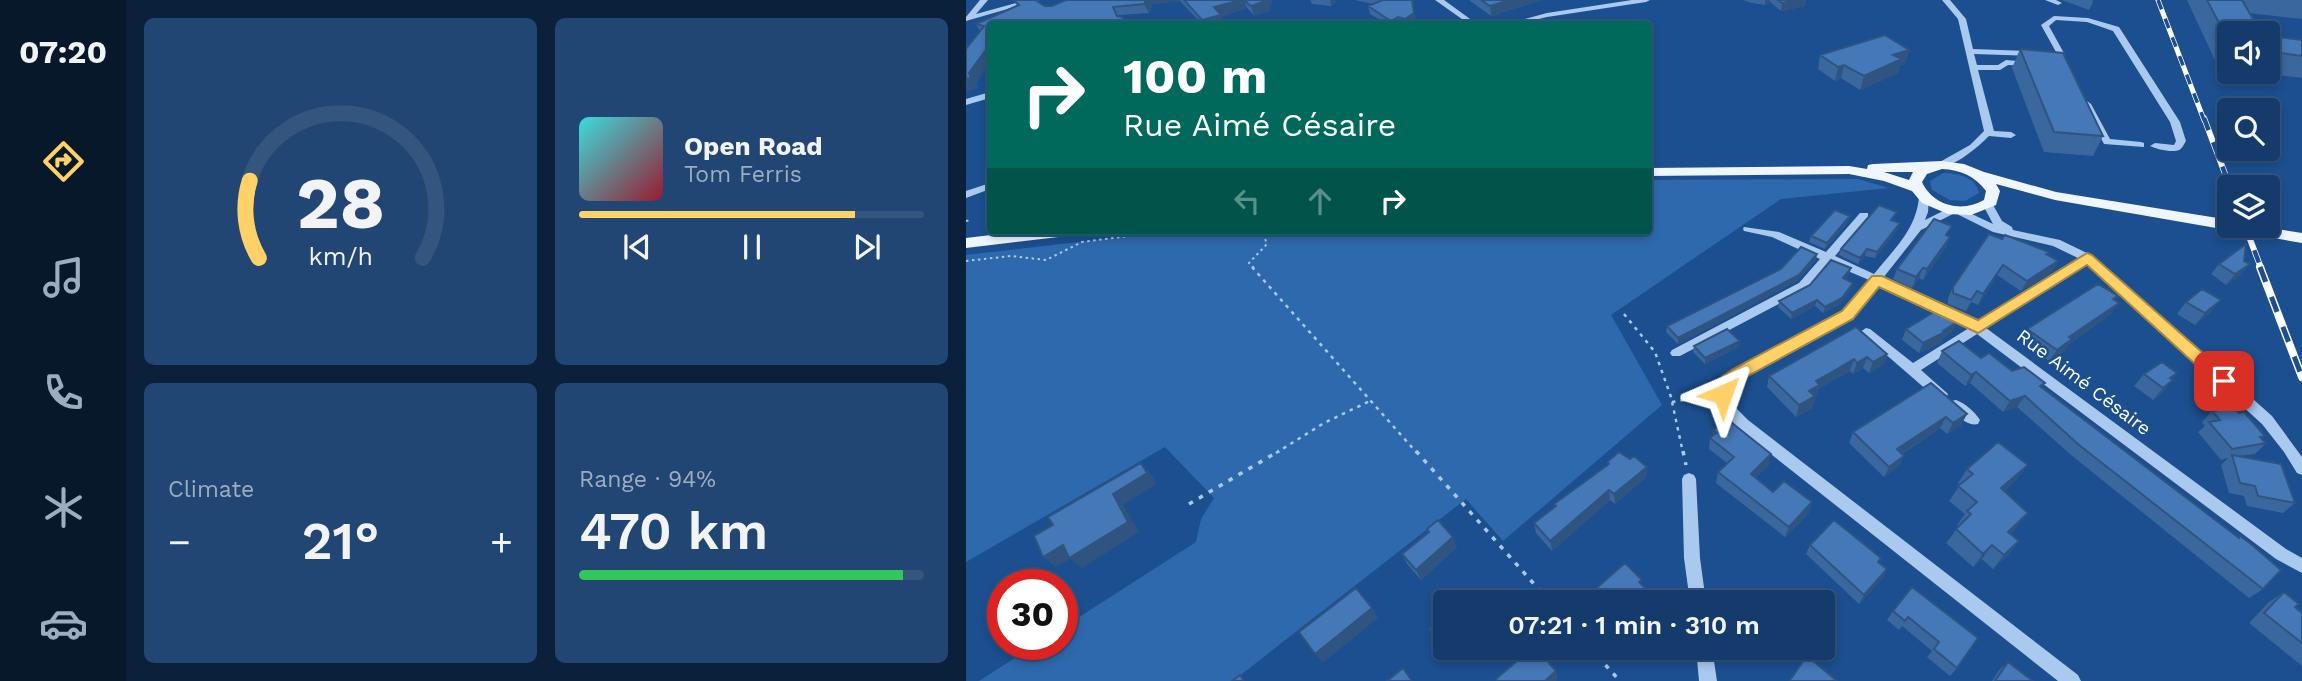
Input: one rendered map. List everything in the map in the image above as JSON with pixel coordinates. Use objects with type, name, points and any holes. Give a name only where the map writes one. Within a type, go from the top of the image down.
[{"type":"main road","points":[[1920,192],[1917,176],[1934,166]]},
{"type":"main road","points":[[1652,172],[1849,170],[1934,166],[1977,174],[2055,196],[2217,224]]},
{"type":"main road","points":[[1849,170],[1887,177],[1955,210],[1979,209],[1990,202],[2055,196]]},
{"type":"main road","points":[[1977,174],[1993,191],[1990,202]]},
{"type":"main road","points":[[2280,234],[2302,238]]},
{"type":"main road","points":[[966,243],[1034,235]]},
{"type":"street","points":[[968,20],[984,0]]},
{"type":"street","points":[[968,20],[1035,0]]},
{"type":"street","points":[[1439,0],[1469,21]]},
{"type":"street","points":[[1584,0],[1590,9]]},
{"type":"street","points":[[1523,21],[1646,0]]},
{"type":"street","points":[[1934,166],[1973,147],[1987,133],[1988,120],[1962,19],[1946,0]]},
{"type":"street","points":[[1969,51],[2061,55],[2045,25],[2054,18],[2088,20],[2116,29],[2175,122],[2181,141],[2177,148],[2155,146]]},
{"type":"street","points":[[1973,67],[2000,68],[2006,62],[2056,65]]},
{"type":"street","points":[[966,102],[987,96]]},
{"type":"street","points":[[2084,99],[2107,142],[2141,145]]},
{"type":"street","points":[[1987,133],[2011,135]]},
{"type":"street","points":[[1973,147],[1970,158],[1977,174]]},
{"type":"street","points":[[966,195],[987,187]]},
{"type":"street","points":[[1920,192],[1923,212],[1917,228],[1847,315],[1729,380],[1723,394],[1728,411],[2073,681]]},
{"type":"street","points":[[1990,202],[1998,223],[2017,235]]},
{"type":"street","points":[[1917,228],[1955,210],[1997,230],[2056,243],[2087,258],[2267,420],[2290,448],[2302,469]]},
{"type":"street","points":[[1676,353],[1804,286],[1864,215]]},
{"type":"street","name":"Rue Aimé Césaire","points":[[1748,229],[1775,233],[1964,318],[2281,554],[2302,566]]},
{"type":"street","points":[[1912,370],[2087,258]]},
{"type":"street","points":[[1866,332],[1973,420]]},
{"type":"street","points":[[1689,479],[1692,558],[1696,590]]},
{"type":"street","points":[[1705,660],[1708,681]]},
{"type":"path","points":[[966,221],[971,220]]},
{"type":"path","points":[[966,261],[1011,256],[1046,260],[1082,242],[1137,235]]},
{"type":"path","points":[[1264,235],[1267,244],[1249,263],[1539,590]]},
{"type":"path","points":[[1624,314],[1655,352],[1672,402],[1689,479]]},
{"type":"path","points":[[1672,402],[1723,394]]},
{"type":"path","points":[[1189,504],[1214,492],[1339,413],[1372,400]]},
{"type":"path","points":[[1601,660],[1620,681]]},
{"type":"shaded area","points":[[1943,173],[1966,177],[1974,183],[1979,193],[1965,201],[1950,200],[1932,190],[1930,181]]},
{"type":"shaded area","points":[[1858,179],[1889,188],[1781,199],[1611,315],[1662,405],[1503,541],[1466,499],[1233,681],[979,681],[1012,660],[1078,660],[1078,618],[1196,542],[1201,519],[1214,498],[1165,447],[966,562],[966,255],[1138,235],[1652,235],[1652,180]]},
{"type":"building","points":[[1035,0],[1045,6],[1052,6],[1066,0],[1146,0],[1144,4],[1113,7],[1117,16],[1125,21],[987,21],[987,48],[969,73],[971,78],[966,79],[966,49],[984,26],[976,24],[1019,5],[1014,1]]},
{"type":"building","points":[[1184,0],[1241,0],[1214,7],[1221,15],[1202,20]]},
{"type":"building","points":[[1244,0],[1267,0],[1251,6]]},
{"type":"building","points":[[1383,0],[1412,0],[1414,13],[1405,19],[1398,17],[1391,21],[1368,6]]},
{"type":"building","points":[[1481,0],[1510,0],[1490,6]]},
{"type":"building","points":[[2207,0],[2242,0],[2254,21],[2218,21]]},
{"type":"building","points":[[1885,35],[1909,50],[1893,55],[1902,59],[1864,76],[1844,65],[1838,67],[1820,55]]},
{"type":"building","points":[[2280,37],[2302,40],[2302,56],[2280,53]]},
{"type":"building","points":[[2020,49],[2063,53],[2103,136],[2054,132]]},
{"type":"building","points":[[1879,205],[1897,212],[1891,220],[1900,223],[1877,252],[1867,249],[1860,258],[1841,249]]},
{"type":"building","points":[[1835,210],[1850,216],[1827,243],[1811,236]]},
{"type":"building","points":[[1934,219],[1952,226],[1946,235],[1950,237],[1927,269],[1923,268],[1916,277],[1897,269]]},
{"type":"building","points":[[1989,234],[2002,239],[2005,235],[2049,252],[2046,254],[2058,261],[2027,281],[2003,265],[1983,294],[1977,291],[1971,300],[1953,293],[1953,287]]},
{"type":"building","points":[[2246,244],[2244,261],[2250,264],[2235,274],[2219,264]]},
{"type":"building","points":[[1801,247],[1817,254],[1799,275],[1678,338],[1667,326],[1781,269]]},
{"type":"building","points":[[1831,260],[1851,268],[1843,278],[1853,283],[1842,298],[1825,307],[1817,300],[1792,313],[1779,301],[1810,285]]},
{"type":"building","points":[[2098,284],[2118,296],[2113,299],[2119,303],[2069,337],[2072,339],[2057,350],[2027,329]]},
{"type":"building","points":[[2202,289],[2221,300],[2205,313],[2186,302]]},
{"type":"building","points":[[1939,309],[1957,322],[1943,331],[1945,332],[1923,343],[1906,329]]},
{"type":"building","points":[[1856,327],[1887,354],[1873,362],[1867,357],[1857,363],[1854,359],[1816,381],[1820,385],[1809,391],[1815,396],[1799,405],[1769,376]]},
{"type":"building","points":[[1727,329],[1740,341],[1705,358],[1694,346]]},
{"type":"building","points":[[1959,341],[1981,358],[1989,353],[2012,371],[2024,367],[2045,383],[2040,386],[2239,538],[2240,536],[2251,544],[2281,570],[2263,589],[2079,445],[2025,396],[2010,401],[1976,372],[1971,375],[1942,351]]},
{"type":"building","points":[[2162,362],[2177,373],[2163,388],[2144,374]]},
{"type":"building","points":[[1931,383],[1967,414],[1953,423],[1946,417],[1897,449],[1904,456],[1889,467],[1853,432]]},
{"type":"building","points":[[2234,408],[2239,413],[2244,412],[2265,436],[2260,437],[2266,443],[2232,449],[2209,422],[2220,420],[2212,411]]},
{"type":"building","points":[[1727,419],[1771,454],[1751,474],[1773,492],[1784,481],[1812,502],[1789,527],[1718,472],[1734,457],[1710,438],[1716,433],[1713,430]]},
{"type":"building","points":[[1998,442],[2028,465],[2001,488],[2028,513],[2008,532],[2019,541],[2004,555],[1992,545],[1983,554],[1956,529],[1971,514],[1967,511],[1977,502],[1958,486],[1973,474],[1967,469]]},
{"type":"building","points":[[1619,452],[1630,459],[1634,456],[1647,467],[1614,494],[1609,490],[1550,541],[1534,523],[1556,506],[1554,504],[1609,464],[1607,462]]},
{"type":"building","points":[[2232,455],[2281,464],[2295,503],[2258,496],[2255,486],[2240,483]]},
{"type":"building","points":[[1141,463],[1147,473],[1113,494],[1128,522],[1069,558],[1063,545],[1043,557],[1034,536],[1053,525],[1048,517]]},
{"type":"building","points":[[1438,520],[1453,537],[1416,570],[1402,554],[1429,532],[1427,529]]},
{"type":"building","points":[[1834,520],[1881,558],[1878,562],[1887,569],[1864,595],[1810,545]]},
{"type":"building","points":[[1625,563],[1642,580],[1639,582],[1647,590],[1594,590]]},
{"type":"building","points":[[1912,587],[1978,638],[1957,668],[1934,649],[1939,642],[1908,617],[1905,621],[1893,611]]},
{"type":"building","points":[[1356,588],[1372,608],[1315,654],[1299,632]]},
{"type":"building","points":[[2284,592],[2299,604],[2295,607],[2302,613],[2302,643],[2264,613]]},
{"type":"building","points":[[1518,660],[1546,660],[1556,671],[1545,681],[1496,679]]},
{"type":"building","points":[[1804,660],[1812,660],[1837,681],[1791,681]]},
{"type":"building","points":[[2008,662],[2033,681],[1995,681]]},
{"type":"building","points":[[1403,668],[1412,681],[1387,681]]},
{"type":"building","points":[[1240,675],[1244,681],[1232,681]]},
{"type":"railway","points":[[2158,0],[2204,120]]},
{"type":"railway","points":[[2204,118],[2225,175]]},
{"type":"railway","points":[[2250,238],[2261,268]]},
{"type":"railway","points":[[2260,267],[2302,377]]},
{"type":"route","points":[[1723,394],[1729,380],[1739,373],[1847,315],[1877,280],[1964,318],[1978,327],[2087,258],[2224,381]]}]
